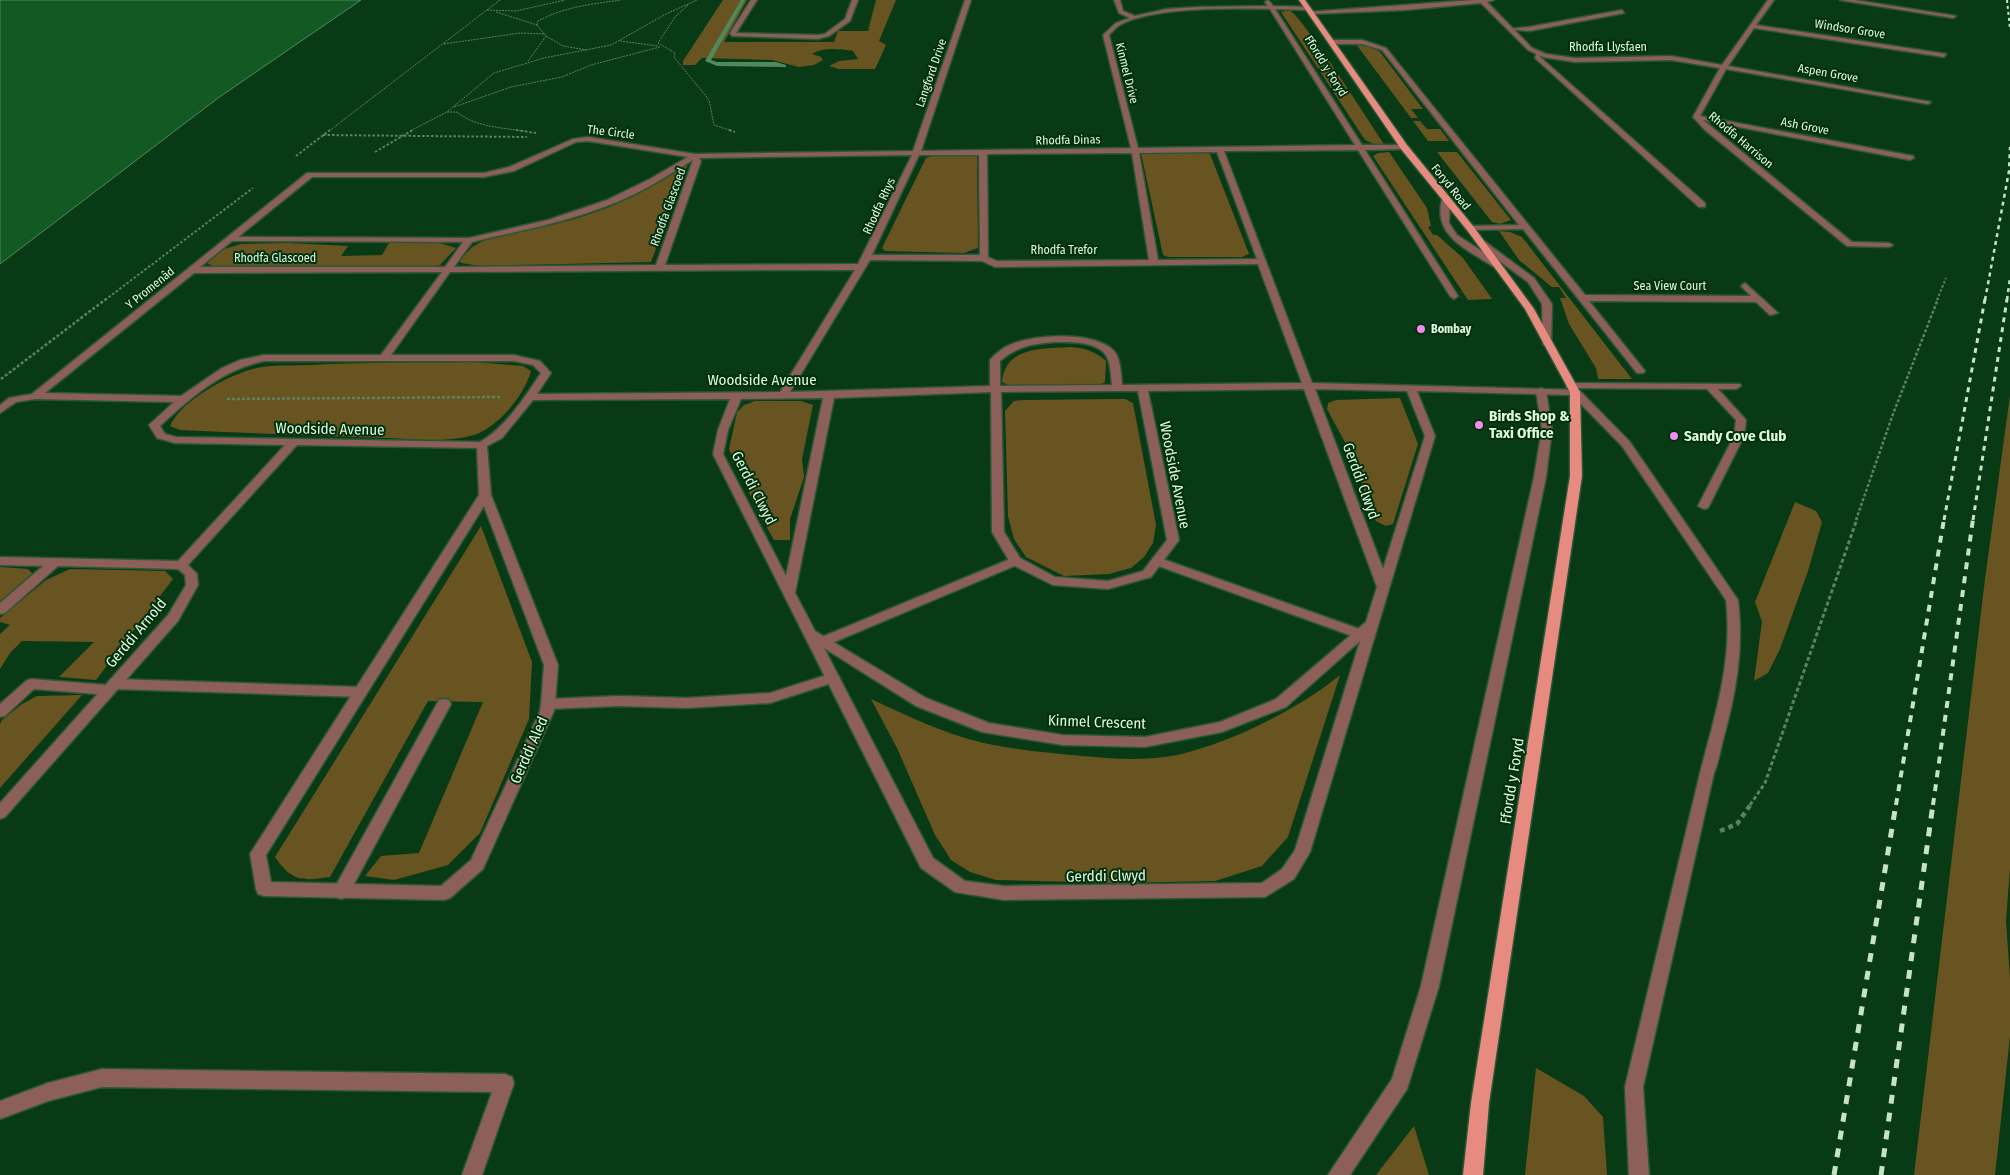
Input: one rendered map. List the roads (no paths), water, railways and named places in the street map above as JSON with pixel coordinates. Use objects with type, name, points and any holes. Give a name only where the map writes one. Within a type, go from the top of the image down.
[{"type":"main road","name":"Foryd Road","points":[[1302,0],[1404,148],[1470,228],[1529,309],[1573,389]]},
{"type":"main road","name":"Ffordd y Foryd","points":[[1473,1175],[1480,1103],[1576,476],[1573,389]]},
{"type":"street","points":[[754,0],[734,35],[824,36],[848,20],[854,0]]},
{"type":"street","name":"Langford Drive","points":[[916,154],[968,0]]},
{"type":"street","points":[[1117,0],[1121,12],[1132,17]]},
{"type":"street","name":"Ffordd y Foryd","points":[[1267,0],[1454,296]]},
{"type":"street","name":"Kinmel Drive","points":[[1154,262],[1135,150],[1106,35],[1116,24],[1132,17],[1183,9],[1272,8],[1343,11],[1491,0]]},
{"type":"street","name":"Rhodfa Harrison","points":[[1771,0],[1724,67],[1696,116],[1707,129],[1850,244],[1889,246]]},
{"type":"street","points":[[1843,0],[1953,16]]},
{"type":"street","name":"Rhodfa Llysfaen","points":[[1483,1],[1530,49],[1539,53],[1575,60],[1671,58],[1724,67]]},
{"type":"street","points":[[1338,6],[1343,11]]},
{"type":"street","points":[[1511,29],[1529,29],[1622,12]]},
{"type":"street","name":"Windsor Grove","points":[[1753,26],[1944,55]]},
{"type":"street","points":[[1331,42],[1362,42],[1384,49],[1640,371]]},
{"type":"street","points":[[1539,53],[1537,57],[1702,205]]},
{"type":"street","name":"Aspen Grove","points":[[1724,67],[1928,102]]},
{"type":"street","name":"Ash Grove","points":[[1696,116],[1910,158]]},
{"type":"street","name":"The Circle","points":[[310,175],[484,175],[511,169],[570,141],[588,139],[696,156],[916,154]]},
{"type":"street","name":"Rhodfa Dinas","points":[[916,154],[1404,148]]},
{"type":"street","points":[[1220,149],[1309,386]]},
{"type":"street","points":[[982,152],[984,258]]},
{"type":"street","name":"Rhodfa Rhys","points":[[784,394],[867,257],[916,154]]},
{"type":"street","name":"Rhodfa Glascoed","points":[[192,270],[447,271],[660,267],[697,161],[696,156],[653,181],[610,202],[550,222],[469,240],[228,240]]},
{"type":"street","name":"Y Promenâd","points":[[0,410],[12,400],[35,396],[310,175]]},
{"type":"street","points":[[1446,198],[1445,223],[1454,237],[1497,265]]},
{"type":"street","points":[[1470,228],[1526,228]]},
{"type":"street","points":[[385,357],[469,240]]},
{"type":"street","points":[[1481,243],[1531,280],[1546,304],[1548,344]]},
{"type":"street","name":"Rhodfa Trefor","points":[[867,257],[984,258],[996,264],[1262,261]]},
{"type":"street","points":[[660,267],[860,267]]},
{"type":"street","points":[[1745,286],[1773,313]]},
{"type":"street","name":"Sea View Court","points":[[1581,298],[1758,299]]},
{"type":"street","points":[[816,638],[1015,561],[998,532],[994,389],[995,360],[1003,353],[1020,344],[1057,340],[1091,342],[1102,346],[1112,355],[1118,389]]},
{"type":"street","name":"Woodside Avenue","points":[[264,358],[514,358],[535,361],[542,366],[546,373],[530,397],[498,436],[482,445],[292,444],[175,440],[161,436],[154,426],[184,399],[237,364],[264,358]]},
{"type":"street","name":"Woodside Avenue","points":[[530,397],[829,395],[994,389],[1309,386],[1541,391],[1736,386]]},
{"type":"street","name":"Gerddi Clwyd","points":[[1309,386],[1383,586]]},
{"type":"street","points":[[1704,506],[1740,436],[1741,420],[1710,386]]},
{"type":"street","name":"Gerddi Clwyd","points":[[738,395],[723,430],[718,454],[789,593],[816,638],[833,678],[927,863],[961,887],[1004,893],[1265,890],[1288,874],[1302,852],[1430,436],[1411,388]]},
{"type":"street","name":"Woodside Avenue","points":[[1015,561],[1053,581],[1108,585],[1147,574],[1173,540],[1143,389]]},
{"type":"street","points":[[1573,389],[1626,444],[1732,600],[1735,618],[1735,666],[1707,773],[1634,1087],[1640,1175]]},
{"type":"street","points":[[1338,1175],[1400,1083],[1430,986],[1540,477],[1547,429],[1541,391]]},
{"type":"street","points":[[789,593],[829,395]]},
{"type":"street","points":[[35,396],[184,399]]},
{"type":"street","points":[[0,561],[181,565],[292,444]]},
{"type":"street","name":"Gerddi Aled","points":[[482,445],[485,495],[551,665],[547,710],[477,864],[444,893],[264,889],[258,854],[485,495]]},
{"type":"street","points":[[1157,561],[1360,634]]},
{"type":"street","points":[[0,610],[54,563]]},
{"type":"street","name":"Gerddi Arnold","points":[[0,813],[173,618],[192,585],[191,574],[181,565]]},
{"type":"street","name":"Kinmel Crescent","points":[[816,638],[921,702],[987,728],[1063,740],[1145,742],[1222,727],[1281,703],[1372,624]]},
{"type":"street","points":[[548,704],[619,701],[687,703],[753,700],[770,698],[833,678]]},
{"type":"street","points":[[0,712],[31,684],[360,692]]},
{"type":"street","points":[[341,892],[444,704]]},
{"type":"street","points":[[0,1110],[48,1092],[102,1078],[505,1083],[472,1175]]},
{"type":"waterway","points":[[743,0],[708,61],[717,64],[776,64],[784,66]]},
{"type":"railway","points":[[2007,0],[2010,29]]},
{"type":"railway","points":[[1985,300],[2009,171],[2010,147]]},
{"type":"railway","points":[[2007,300],[2010,278]]},
{"type":"railway","points":[[1944,520],[1985,299]]},
{"type":"railway","points":[[1973,520],[2007,299]]},
{"type":"railway","points":[[1896,805],[1944,519]]},
{"type":"railway","points":[[1933,805],[1973,519]]},
{"type":"railway","points":[[1834,1175],[1896,804]]},
{"type":"railway","points":[[1881,1175],[1933,804]]},
{"type":"place","name":"Bombay","points":[[1421,329]]},
{"type":"place","name":"Birds Shop & Taxi Office","points":[[1479,425]]},
{"type":"place","name":"Sandy Cove Club","points":[[1674,436]]}]
